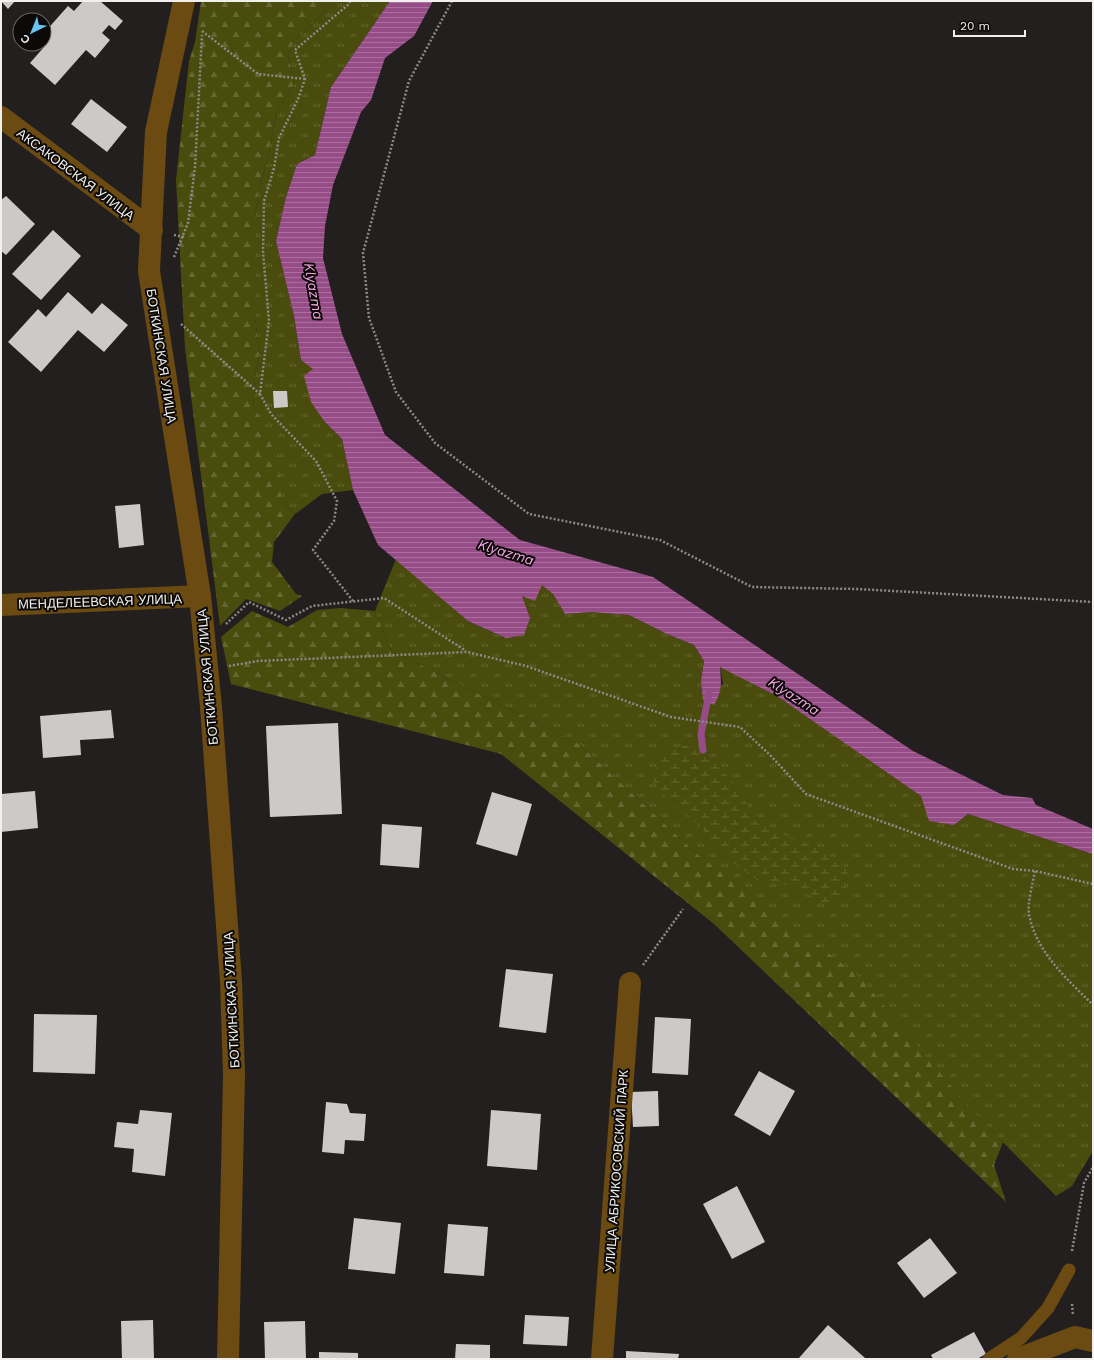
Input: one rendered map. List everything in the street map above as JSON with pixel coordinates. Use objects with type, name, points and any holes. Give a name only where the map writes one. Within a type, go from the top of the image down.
[{"type":"street","name":"БОТКИНСКАЯ УЛИЦА","points":[[184,1],[175,37],[156,132],[149,271],[200,596],[211,708],[231,981],[234,1074],[228,1359]]},
{"type":"street","name":"АКСАКОВСКАЯ УЛИЦА","points":[[1,117],[152,230]]},
{"type":"street","name":"МЕНДЕЛЕЕВСКАЯ УЛИЦА","points":[[1,605],[200,596]]},
{"type":"street","name":"УЛИЦА АБРИКОСОВСКИЙ ПАРК","points":[[602,1359],[630,983]]},
{"type":"street","points":[[1018,1359],[1075,1337],[1093,1341]]},
{"type":"lane","points":[[989,1359],[1021,1338],[1048,1308],[1069,1270]]},
{"type":"path","points":[[260,394],[269,322],[262,252],[264,201],[274,168],[279,138],[298,99],[305,79],[295,50],[349,4],[350,1]]},
{"type":"path","points":[[452,1],[410,81],[363,252],[369,318],[396,392],[435,443],[529,514],[660,540],[752,587],[857,589],[1093,602]]},
{"type":"path","points":[[172,262],[188,222],[193,183],[202,31],[258,74],[305,79]]},
{"type":"path","points":[[180,323],[260,394],[271,414],[316,461],[337,501],[334,521],[313,550],[353,601]]},
{"type":"path","points":[[222,628],[249,602],[286,620],[312,606],[384,598],[467,652]]},
{"type":"path","points":[[228,666],[258,661],[467,652],[526,666],[671,717],[740,727],[770,755],[806,794],[1013,869],[1035,871],[1093,884]]},
{"type":"path","points":[[1035,871],[1028,913],[1039,943],[1059,971],[1093,1005]]},
{"type":"path","points":[[630,983],[683,909]]},
{"type":"green space","points":[[201,1],[331,1],[319,17],[294,40],[288,55],[294,84],[276,113],[268,159],[260,184],[255,217],[255,315],[259,354],[255,376],[253,406],[278,449],[281,500],[295,514],[274,542],[272,562],[296,594],[302,596],[280,611],[246,599],[220,626],[185,348],[176,180],[189,61],[195,42]]},
{"type":"green space","points":[[331,1],[390,1],[331,87],[315,155],[297,164],[286,197],[276,241],[294,316],[301,360],[314,369],[325,422],[342,439],[353,490],[322,494],[295,514],[281,500],[253,406],[255,376],[259,354],[255,315],[255,217],[260,184],[268,159],[276,113],[294,84],[288,55],[294,40],[319,17]]},
{"type":"green space","points":[[396,559],[468,621],[506,638],[530,618],[522,596],[542,584],[553,594],[565,614],[591,612],[629,615],[667,634],[694,645],[704,661],[701,680],[723,685],[720,666],[777,696],[921,796],[954,825],[968,814],[1093,854],[1093,1151],[1072,1186],[1056,1196],[972,1111],[579,744],[391,650],[375,611]]},
{"type":"green space","points":[[341,608],[375,611],[391,650],[579,744],[697,854],[861,978],[972,1111],[1003,1142],[994,1165],[1006,1202],[714,924],[501,754],[231,684],[221,637],[252,611],[288,627],[317,610]]},
{"type":"green space","points":[[683,745],[703,750],[735,784],[750,810],[775,832],[814,845],[848,869],[846,889],[827,905],[793,886],[759,881],[733,863],[693,819],[670,803],[652,779],[663,753]]},
{"type":"water","name":"Klyazma","points":[[390,1],[433,1],[414,36],[385,58],[371,100],[361,112],[333,185],[325,226],[323,258],[342,334],[385,435],[520,540],[653,577],[913,751],[1003,795],[1032,798],[1036,805],[1093,829],[1093,854],[968,814],[954,825],[929,821],[921,796],[777,696],[720,667],[721,686],[719,695],[714,705],[703,700],[701,680],[704,661],[694,645],[667,634],[629,615],[591,612],[565,614],[553,594],[542,585],[535,601],[522,596],[530,618],[524,635],[506,638],[468,621],[378,545],[353,490],[342,439],[325,422],[311,402],[304,376],[313,369],[301,360],[294,316],[276,241],[286,197],[297,164],[315,155],[331,87]]},
{"type":"building","points":[[1,1],[15,1],[8,9]]},
{"type":"building","points":[[83,1],[100,1],[123,21],[115,30],[109,25],[102,33],[110,40],[95,58],[86,50],[55,85],[30,63],[40,52],[52,52],[52,24],[68,6],[74,11]]},
{"type":"building","points":[[91,99],[127,127],[107,152],[71,124]]},
{"type":"building","points":[[6,196],[35,224],[6,255],[1,251],[1,200]]},
{"type":"building","points":[[53,230],[81,256],[41,300],[12,274]]},
{"type":"building","points":[[68,292],[92,314],[102,303],[128,325],[104,352],[78,330],[41,372],[8,342],[38,309],[46,317]]},
{"type":"building","points":[[273,391],[287,391],[288,407],[274,408]]},
{"type":"building","points":[[140,504],[144,545],[119,548],[115,506]]},
{"type":"building","points":[[111,710],[114,738],[80,740],[81,755],[43,758],[40,716]]},
{"type":"building","points":[[338,723],[342,814],[270,817],[266,726]]},
{"type":"building","points":[[35,791],[38,828],[1,832],[1,794]]},
{"type":"building","points":[[492,792],[532,804],[517,856],[476,844]]},
{"type":"building","points":[[382,824],[422,827],[419,868],[380,865]]},
{"type":"building","points":[[506,969],[553,974],[546,1033],[499,1027]]},
{"type":"building","points":[[34,1014],[97,1015],[95,1074],[33,1072]]},
{"type":"building","points":[[655,1017],[691,1019],[688,1075],[652,1073]]},
{"type":"building","points":[[759,1071],[795,1091],[770,1136],[734,1115]]},
{"type":"building","points":[[658,1091],[659,1126],[633,1127],[631,1092]]},
{"type":"building","points":[[326,1102],[347,1104],[350,1113],[366,1114],[364,1141],[345,1140],[344,1154],[322,1152]]},
{"type":"building","points":[[140,1110],[172,1113],[165,1176],[132,1172],[134,1149],[114,1147],[117,1122],[138,1124]]},
{"type":"building","points":[[491,1110],[541,1114],[537,1170],[487,1166]]},
{"type":"building","points":[[737,1186],[765,1242],[732,1259],[703,1204]]},
{"type":"building","points":[[354,1218],[401,1223],[395,1274],[348,1269]]},
{"type":"building","points":[[448,1224],[488,1227],[484,1276],[444,1273]]},
{"type":"building","points":[[930,1238],[957,1273],[924,1298],[897,1263]]},
{"type":"building","points":[[525,1315],[569,1317],[567,1346],[523,1344]]},
{"type":"building","points":[[153,1320],[154,1359],[122,1359],[121,1321]]},
{"type":"building","points":[[305,1321],[306,1359],[265,1359],[264,1322]]},
{"type":"building","points":[[828,1325],[865,1358],[799,1358]]},
{"type":"building","points":[[974,1332],[986,1354],[977,1359],[933,1359],[931,1355]]},
{"type":"building","points":[[456,1344],[490,1345],[490,1359],[455,1359]]},
{"type":"building","points":[[626,1351],[679,1354],[678,1359],[626,1359]]},
{"type":"building","points":[[319,1352],[358,1353],[358,1359],[319,1359]]},
{"type":"waterway","points":[[703,750],[701,734],[709,693]]}]
